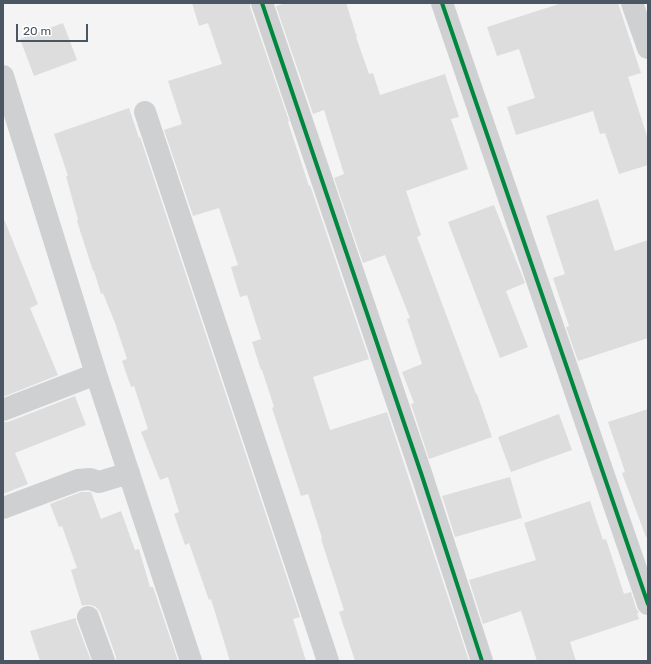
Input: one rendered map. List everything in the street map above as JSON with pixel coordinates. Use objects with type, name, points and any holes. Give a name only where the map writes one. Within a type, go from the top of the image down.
[{"type":"street","points":[[262,3],[420,468],[482,661]]},
{"type":"street","points":[[442,3],[648,604]]},
{"type":"street","points":[[632,3],[648,48]]},
{"type":"street","points":[[3,76],[96,374],[191,661]]},
{"type":"street","points":[[145,112],[328,661]]},
{"type":"street","points":[[3,410],[96,374]]},
{"type":"street","points":[[3,508],[78,480],[90,479],[98,482],[129,473]]},
{"type":"street","points":[[88,617],[104,661]]},
{"type":"building","points":[[192,3],[250,3],[250,7],[289,121],[288,122],[309,186],[310,185],[369,359],[313,377],[330,430],[387,412],[469,661],[355,661],[339,612],[344,610],[308,494],[301,496],[272,408],[274,407],[252,342],[261,339],[247,295],[240,297],[231,267],[238,265],[219,208],[193,216],[164,130],[182,124],[168,81],[222,64],[208,23],[199,26]]},
{"type":"building","points":[[287,3],[346,3],[369,74],[373,73],[380,95],[445,74],[459,117],[451,119],[468,169],[406,191],[421,235],[417,237],[492,437],[429,459],[411,404],[414,403],[402,372],[422,364],[407,319],[410,318],[385,255],[363,263],[334,178],[344,174],[324,110],[313,114],[276,6]]},
{"type":"building","points":[[562,3],[618,3],[641,73],[628,77],[648,139],[648,165],[619,174],[605,133],[600,134],[593,111],[516,135],[507,107],[535,98],[519,49],[497,56],[487,27]]},
{"type":"building","points":[[63,23],[77,60],[34,76],[20,39]]},
{"type":"building","points":[[129,108],[300,617],[293,619],[306,661],[230,661],[211,599],[209,600],[189,543],[185,545],[174,514],[179,512],[168,477],[160,480],[141,432],[148,429],[134,386],[131,387],[122,361],[127,359],[115,323],[103,293],[101,294],[77,221],[78,220],[66,176],[68,176],[54,134]]},
{"type":"building","points":[[598,199],[615,251],[648,240],[648,338],[578,361],[566,327],[569,326],[553,278],[565,274],[546,216]]},
{"type":"building","points":[[494,205],[525,283],[506,291],[528,347],[500,358],[448,222]]},
{"type":"building","points":[[4,219],[38,304],[30,308],[58,375],[3,397],[3,220]]},
{"type":"building","points":[[75,396],[86,425],[15,453],[28,484],[3,494],[3,422],[8,422]]},
{"type":"building","points":[[648,409],[648,537],[646,537],[622,473],[625,472],[608,422]]},
{"type":"building","points":[[559,414],[572,450],[511,472],[498,437]]},
{"type":"building","points":[[510,477],[522,518],[455,537],[442,496]]},
{"type":"building","points":[[81,492],[91,492],[101,519],[121,511],[135,550],[139,549],[150,587],[153,587],[178,661],[116,661],[116,657],[100,612],[96,607],[91,605],[82,606],[71,570],[77,568],[62,526],[59,527],[50,504]]},
{"type":"building","points":[[590,501],[603,540],[606,539],[624,594],[631,592],[639,613],[637,613],[639,619],[570,642],[576,661],[537,661],[521,611],[483,624],[469,580],[536,560],[524,523]]},
{"type":"building","points":[[76,618],[91,661],[40,661],[30,631]]},
{"type":"cycle path","points":[[262,3],[422,476],[482,661]]},
{"type":"cycle path","points":[[442,3],[648,604]]}]
